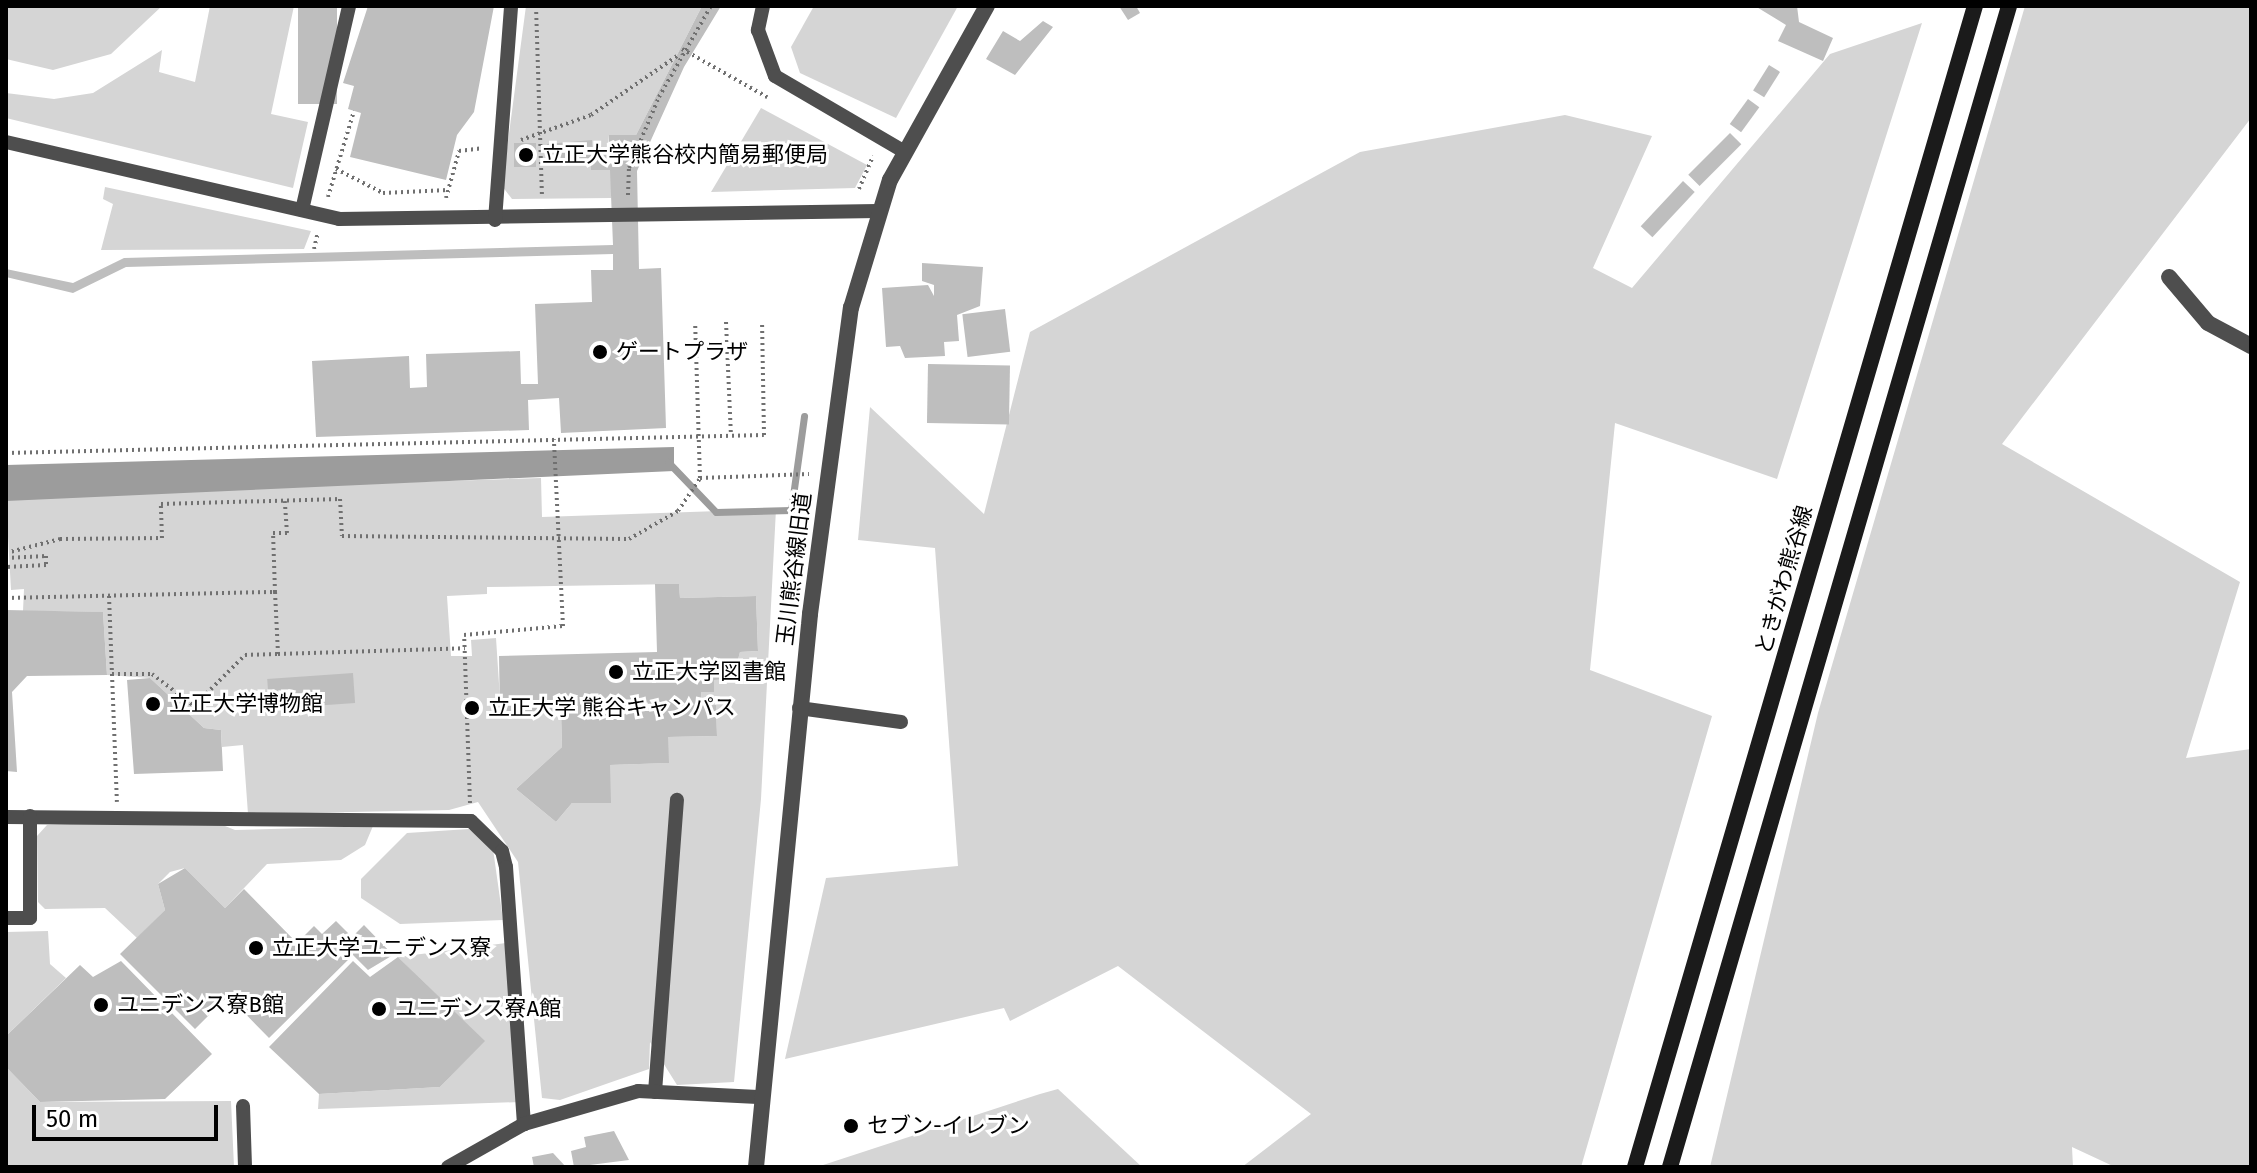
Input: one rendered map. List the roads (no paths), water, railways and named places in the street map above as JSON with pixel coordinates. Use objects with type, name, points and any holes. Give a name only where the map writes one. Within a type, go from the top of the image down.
[{"type":"main road","name":"ときがわ熊谷線","points":[[1635,1167],[1975,6]]},
{"type":"main road","points":[[1670,1167],[2009,6]]},
{"type":"street","name":"玉川熊谷線旧道","points":[[756,1167],[758,1097],[799,708],[842,363],[878,211],[905,152],[987,6]]},
{"type":"street","points":[[2169,277],[2208,323],[2251,346]]},
{"type":"lane","points":[[302,210],[349,6]]},
{"type":"lane","points":[[495,220],[511,6]]},
{"type":"lane","points":[[763,6],[758,30],[775,76],[905,152]]},
{"type":"lane","points":[[6,142],[323,215],[495,220],[878,211]]},
{"type":"lane","points":[[799,708],[901,722]]},
{"type":"lane","points":[[655,1092],[677,800]]},
{"type":"lane","points":[[6,817],[199,813],[249,824],[471,821],[502,851],[506,867],[524,1124]]},
{"type":"lane","points":[[6,918],[30,918],[30,816]]},
{"type":"lane","points":[[448,1167],[524,1124],[655,1092],[758,1097]]},
{"type":"lane","points":[[243,1106],[245,1167]]},
{"type":"waterway","points":[[668,462],[716,512],[791,510],[804,416]]},
{"type":"place","name":"立正大学熊谷校内簡易郵便局","points":[[526,155]]},
{"type":"place","name":"ゲートプラザ","points":[[600,352]]},
{"type":"place","name":"立正大学図書館","points":[[616,672]]},
{"type":"place","name":"立正大学博物館","points":[[153,704]]},
{"type":"place","name":"立正大学 熊谷キャンパス","points":[[472,708]]},
{"type":"place","name":"立正大学ユニデンス寮","points":[[256,948]]},
{"type":"place","name":"ユニデンス寮B館","points":[[101,1005]]},
{"type":"place","name":"ユニデンス寮A館","points":[[379,1009]]},
{"type":"place","name":"セブン-イレブン","points":[[851,1126]]}]
